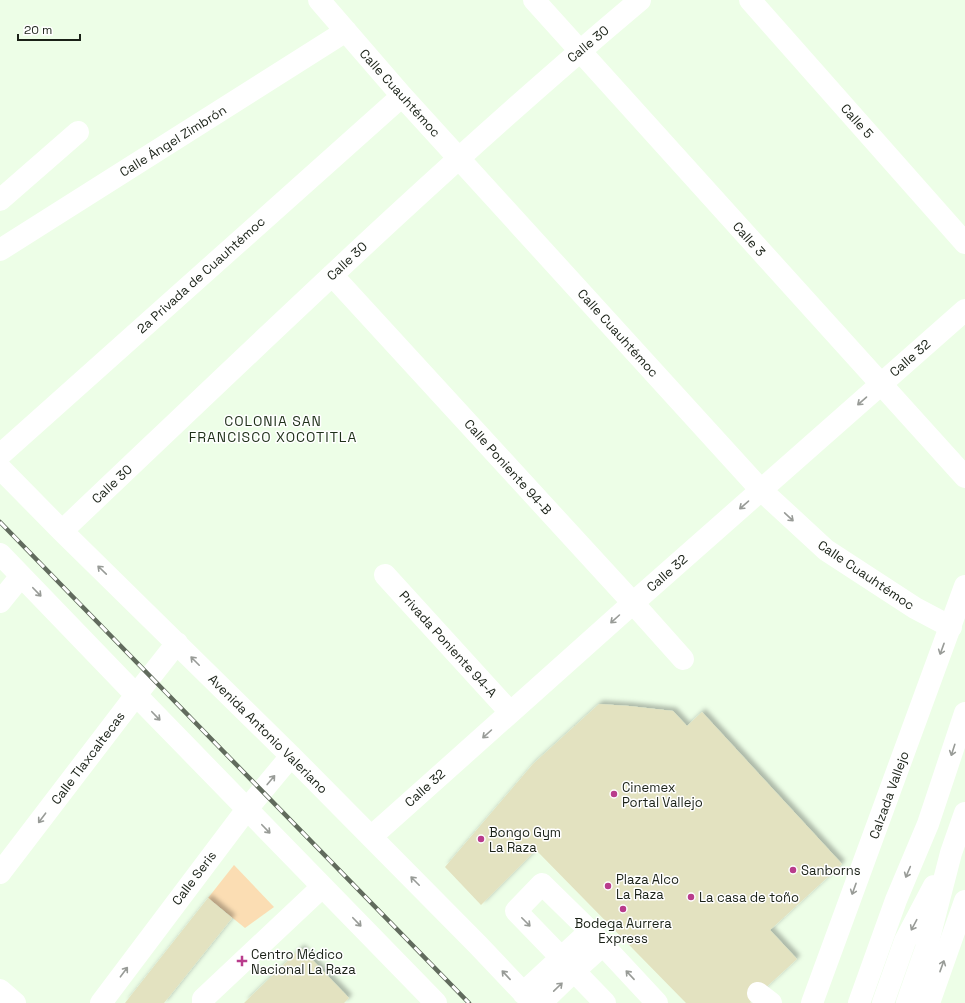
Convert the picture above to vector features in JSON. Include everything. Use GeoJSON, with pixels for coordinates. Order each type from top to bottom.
{"type":"FeatureCollection","features":[{"type":"Feature","properties":{"kind":"street","name":"Calle Cuauhtémoc"},"geometry":{"type":"LineString","coordinates":[[319,0],[402,96],[761,490],[826,550],[915,608],[951,627]]}},
{"type":"Feature","properties":{"kind":"street","name":"Calle 3"},"geometry":{"type":"LineString","coordinates":[[534,0],[880,385],[965,477]]}},
{"type":"Feature","properties":{"kind":"street","name":"Calle 30"},"geometry":{"type":"LineString","coordinates":[[62,531],[332,275],[459,158],[640,0]]}},
{"type":"Feature","properties":{"kind":"street","name":"Calle 5"},"geometry":{"type":"LineString","coordinates":[[750,0],[965,243]]}},
{"type":"Feature","properties":{"kind":"street","name":"Calle Ángel Zimbrón"},"geometry":{"type":"LineString","coordinates":[[0,250],[346,31]]}},
{"type":"Feature","properties":{"kind":"street","name":"2a Privada de Cuauhtémoc"},"geometry":{"type":"LineString","coordinates":[[0,455],[402,96]]}},
{"type":"Feature","properties":{"kind":"street"},"geometry":{"type":"LineString","coordinates":[[0,200],[78,132]]}},
{"type":"Feature","properties":{"kind":"street","name":"Calle Poniente 94-B"},"geometry":{"type":"LineString","coordinates":[[332,275],[683,659]]}},
{"type":"Feature","properties":{"kind":"street","name":"Calle 32"},"geometry":{"type":"LineString","coordinates":[[371,837],[510,712],[965,310]]}},
{"type":"Feature","properties":{"kind":"street","name":"Avenida Antonio Valeriano"},"geometry":{"type":"LineString","coordinates":[[0,468],[291,756],[532,1000]]}},
{"type":"Feature","properties":{"kind":"street"},"geometry":{"type":"LineString","coordinates":[[0,554],[436,1003]]}},
{"type":"Feature","properties":{"kind":"street","name":"Privada Poniente 94-A"},"geometry":{"type":"LineString","coordinates":[[385,575],[510,712]]}},
{"type":"Feature","properties":{"kind":"street"},"geometry":{"type":"LineString","coordinates":[[0,602],[21,576]]}},
{"type":"Feature","properties":{"kind":"street","name":"Calzada Vallejo"},"geometry":{"type":"LineString","coordinates":[[812,1003],[965,586]]}},
{"type":"Feature","properties":{"kind":"street","name":"Calle Tlaxcaltecas"},"geometry":{"type":"LineString","coordinates":[[0,873],[177,643]]}},
{"type":"Feature","properties":{"kind":"street"},"geometry":{"type":"LineString","coordinates":[[859,1003],[896,900],[928,824],[965,713]]}},
{"type":"Feature","properties":{"kind":"street","name":"Calle Seris"},"geometry":{"type":"LineString","coordinates":[[101,1003],[247,809],[291,756]]}},
{"type":"Feature","properties":{"kind":"street"},"geometry":{"type":"LineString","coordinates":[[907,1003],[927,946],[951,853],[965,813]]}},
{"type":"Feature","properties":{"kind":"street"},"geometry":{"type":"LineString","coordinates":[[883,1003],[905,941],[951,853]]}},
{"type":"Feature","properties":{"kind":"street"},"geometry":{"type":"LineString","coordinates":[[604,1003],[516,911],[542,884],[597,938],[657,1003]]}},
{"type":"Feature","properties":{"kind":"street"},"geometry":{"type":"LineString","coordinates":[[203,1003],[203,1000],[322,887]]}},
{"type":"Feature","properties":{"kind":"street"},"geometry":{"type":"LineString","coordinates":[[929,1003],[965,901]]}},
{"type":"Feature","properties":{"kind":"street"},"geometry":{"type":"LineString","coordinates":[[532,1000],[568,964],[597,938]]}},
{"type":"Feature","properties":{"kind":"street"},"geometry":{"type":"LineString","coordinates":[[0,990],[15,1003]]}},
{"type":"Feature","properties":{"kind":"shaded area"},"geometry":{"type":"Polygon","coordinates":[[[234,865],[274,907],[245,928],[208,898],[234,865]]]}},
{"type":"Feature","properties":{"kind":"building"},"geometry":{"type":"Polygon","coordinates":[[[599,704],[673,711],[687,726],[702,712],[842,864],[770,930],[797,959],[750,1002],[751,1003],[686,1003],[536,850],[481,905],[445,867],[533,764],[599,704]]]}},
{"type":"Feature","properties":{"kind":"building"},"geometry":{"type":"Polygon","coordinates":[[[208,898],[232,918],[164,1003],[125,1003],[208,898]]]}},
{"type":"Feature","properties":{"kind":"building"},"geometry":{"type":"Polygon","coordinates":[[[301,948],[349,998],[344,1003],[244,1003],[301,948]]]}},
{"type":"Feature","properties":{"kind":"railway"},"geometry":{"type":"LineString","coordinates":[[0,522],[469,1003]]}},
{"type":"Feature","properties":{"kind":"place","name":"Cinemex Portal Vallejo"},"geometry":{"type":"Point","coordinates":[614,794]}},
{"type":"Feature","properties":{"kind":"place","name":"Bongo Gym La Raza"},"geometry":{"type":"Point","coordinates":[481,839]}},
{"type":"Feature","properties":{"kind":"place","name":"Sanborns"},"geometry":{"type":"Point","coordinates":[793,870]}},
{"type":"Feature","properties":{"kind":"place","name":"Plaza Alco La Raza"},"geometry":{"type":"Point","coordinates":[608,886]}},
{"type":"Feature","properties":{"kind":"place","name":"La casa de toño"},"geometry":{"type":"Point","coordinates":[691,897]}},
{"type":"Feature","properties":{"kind":"place","name":"Bodega Aurrera Express"},"geometry":{"type":"Point","coordinates":[623,909]}},
{"type":"Feature","properties":{"kind":"place","name":"Centro Médico Nacional La Raza"},"geometry":{"type":"Point","coordinates":[242,961]}},
{"type":"Feature","properties":{"kind":"district","name":"COLONIA SAN FRANCISCO XOCOTITLA"},"geometry":{"type":"Point","coordinates":[273,430]}}]}
